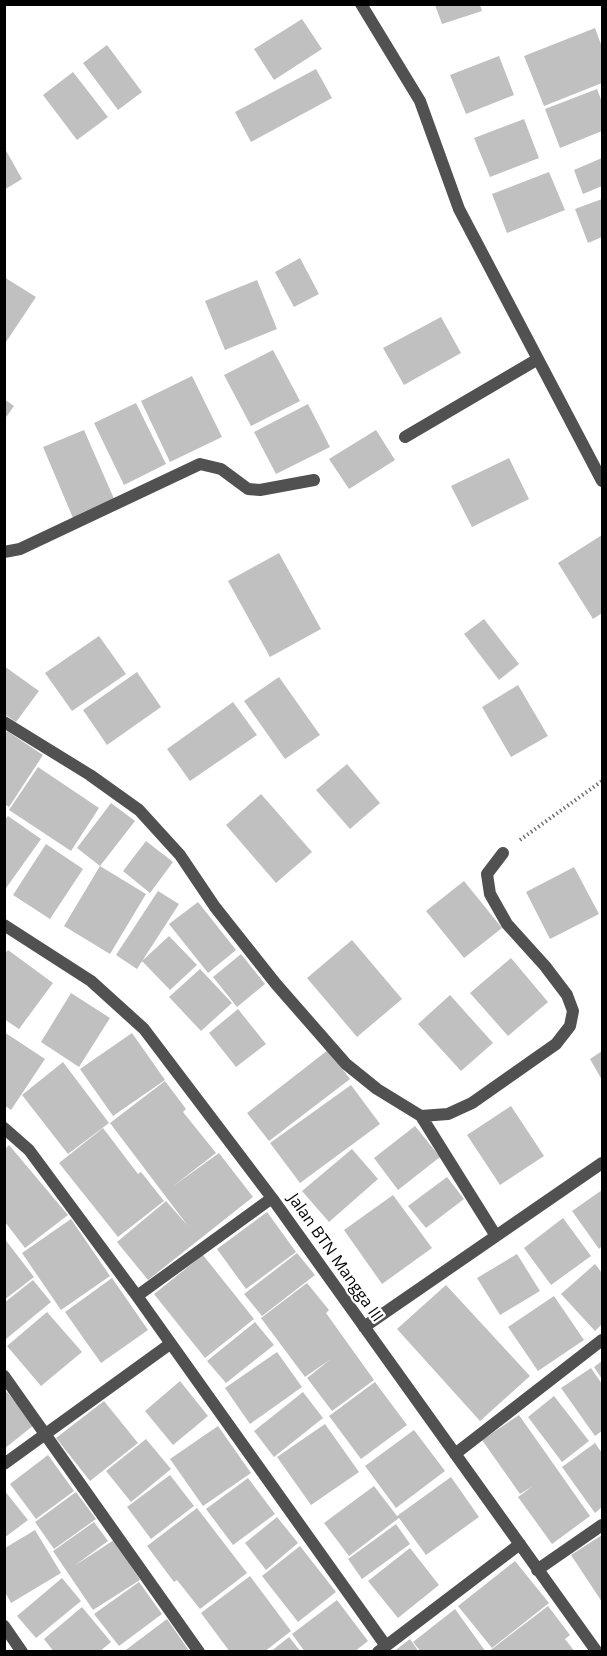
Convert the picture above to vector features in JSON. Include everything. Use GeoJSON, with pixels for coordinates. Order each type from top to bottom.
{"type":"FeatureCollection","features":[{"type":"Feature","properties":{"kind":"street"},"geometry":{"type":"LineString","coordinates":[[361,4],[420,101],[459,209],[603,482]]}},
{"type":"Feature","properties":{"kind":"street"},"geometry":{"type":"LineString","coordinates":[[405,437],[538,359]]}},
{"type":"Feature","properties":{"kind":"street"},"geometry":{"type":"LineString","coordinates":[[4,552],[20,549],[200,464],[220,470],[248,489],[260,490],[314,480]]}},
{"type":"Feature","properties":{"kind":"street"},"geometry":{"type":"LineString","coordinates":[[4,722],[90,775],[139,810],[180,855],[215,907],[276,984],[346,1064],[377,1089],[421,1116],[496,1236]]}},
{"type":"Feature","properties":{"kind":"street"},"geometry":{"type":"LineString","coordinates":[[421,1116],[448,1114],[472,1103],[556,1044],[570,1026],[573,1011],[567,995],[545,966],[507,924],[490,894],[488,874],[503,853]]}},
{"type":"Feature","properties":{"kind":"street","name":"Jalan BTN Mangga III"},"geometry":{"type":"LineString","coordinates":[[4,925],[91,981],[144,1029],[272,1198],[597,1652]]}},
{"type":"Feature","properties":{"kind":"street"},"geometry":{"type":"LineString","coordinates":[[4,1128],[29,1150],[137,1296],[382,1649],[520,1544]]}},
{"type":"Feature","properties":{"kind":"street"},"geometry":{"type":"LineString","coordinates":[[364,1327],[603,1163]]}},
{"type":"Feature","properties":{"kind":"street"},"geometry":{"type":"LineString","coordinates":[[137,1296],[272,1198]]}},
{"type":"Feature","properties":{"kind":"street"},"geometry":{"type":"LineString","coordinates":[[454,1454],[603,1341]]}},
{"type":"Feature","properties":{"kind":"street"},"geometry":{"type":"LineString","coordinates":[[4,1464],[170,1344]]}},
{"type":"Feature","properties":{"kind":"street"},"geometry":{"type":"LineString","coordinates":[[4,1376],[200,1652]]}},
{"type":"Feature","properties":{"kind":"street"},"geometry":{"type":"LineString","coordinates":[[537,1570],[603,1525]]}},
{"type":"Feature","properties":{"kind":"street"},"geometry":{"type":"LineString","coordinates":[[4,1626],[22,1652]]}},
{"type":"Feature","properties":{"kind":"path"},"geometry":{"type":"LineString","coordinates":[[503,853],[603,781]]}},
{"type":"Feature","properties":{"kind":"building"},"geometry":{"type":"Polygon","coordinates":[[[435,5],[480,5],[482,11],[442,24],[435,5]]]}},
{"type":"Feature","properties":{"kind":"building"},"geometry":{"type":"Polygon","coordinates":[[[302,19],[322,49],[274,80],[254,49],[302,19]]]}},
{"type":"Feature","properties":{"kind":"building"},"geometry":{"type":"Polygon","coordinates":[[[595,28],[602,47],[602,83],[544,106],[524,56],[595,28]]]}},
{"type":"Feature","properties":{"kind":"building"},"geometry":{"type":"Polygon","coordinates":[[[107,45],[142,92],[118,110],[83,63],[107,45]]]}},
{"type":"Feature","properties":{"kind":"building"},"geometry":{"type":"Polygon","coordinates":[[[499,56],[514,95],[466,114],[450,75],[499,56]]]}},
{"type":"Feature","properties":{"kind":"building"},"geometry":{"type":"Polygon","coordinates":[[[316,69],[332,98],[251,142],[235,112],[316,69]]]}},
{"type":"Feature","properties":{"kind":"building"},"geometry":{"type":"Polygon","coordinates":[[[73,72],[108,117],[77,140],[43,95],[73,72]]]}},
{"type":"Feature","properties":{"kind":"building"},"geometry":{"type":"Polygon","coordinates":[[[597,89],[602,102],[602,131],[560,148],[545,109],[597,89]]]}},
{"type":"Feature","properties":{"kind":"building"},"geometry":{"type":"Polygon","coordinates":[[[524,119],[539,158],[490,177],[474,138],[524,119]]]}},
{"type":"Feature","properties":{"kind":"building"},"geometry":{"type":"Polygon","coordinates":[[[4,147],[22,179],[4,190],[4,147]]]}},
{"type":"Feature","properties":{"kind":"building"},"geometry":{"type":"Polygon","coordinates":[[[602,158],[602,186],[583,194],[574,170],[602,158]]]}},
{"type":"Feature","properties":{"kind":"building"},"geometry":{"type":"Polygon","coordinates":[[[549,172],[565,210],[507,233],[492,194],[549,172]]]}},
{"type":"Feature","properties":{"kind":"building"},"geometry":{"type":"Polygon","coordinates":[[[602,199],[602,237],[588,243],[575,209],[602,199]]]}},
{"type":"Feature","properties":{"kind":"building"},"geometry":{"type":"Polygon","coordinates":[[[300,258],[319,294],[294,307],[275,272],[300,258]]]}},
{"type":"Feature","properties":{"kind":"building"},"geometry":{"type":"Polygon","coordinates":[[[4,277],[36,297],[4,345],[4,277]]]}},
{"type":"Feature","properties":{"kind":"building"},"geometry":{"type":"Polygon","coordinates":[[[257,280],[277,329],[225,350],[205,301],[257,280]]]}},
{"type":"Feature","properties":{"kind":"building"},"geometry":{"type":"Polygon","coordinates":[[[441,317],[461,353],[404,385],[383,348],[441,317]]]}},
{"type":"Feature","properties":{"kind":"building"},"geometry":{"type":"Polygon","coordinates":[[[273,350],[300,401],[251,426],[224,375],[273,350]]]}},
{"type":"Feature","properties":{"kind":"building"},"geometry":{"type":"Polygon","coordinates":[[[192,376],[222,437],[170,462],[141,401],[192,376]]]}},
{"type":"Feature","properties":{"kind":"building"},"geometry":{"type":"Polygon","coordinates":[[[4,399],[14,406],[4,420],[4,399]]]}},
{"type":"Feature","properties":{"kind":"building"},"geometry":{"type":"Polygon","coordinates":[[[136,403],[166,464],[124,485],[94,423],[136,403]]]}},
{"type":"Feature","properties":{"kind":"building"},"geometry":{"type":"Polygon","coordinates":[[[308,404],[330,447],[276,474],[254,432],[308,404]]]}},
{"type":"Feature","properties":{"kind":"building"},"geometry":{"type":"Polygon","coordinates":[[[84,430],[115,501],[73,518],[43,447],[84,430]]]}},
{"type":"Feature","properties":{"kind":"building"},"geometry":{"type":"Polygon","coordinates":[[[376,430],[395,460],[349,489],[329,459],[376,430]]]}},
{"type":"Feature","properties":{"kind":"building"},"geometry":{"type":"Polygon","coordinates":[[[509,458],[529,499],[472,527],[451,486],[509,458]]]}},
{"type":"Feature","properties":{"kind":"building"},"geometry":{"type":"Polygon","coordinates":[[[602,535],[602,613],[593,619],[558,563],[602,535]]]}},
{"type":"Feature","properties":{"kind":"building"},"geometry":{"type":"Polygon","coordinates":[[[279,553],[321,629],[270,657],[228,581],[279,553]]]}},
{"type":"Feature","properties":{"kind":"building"},"geometry":{"type":"Polygon","coordinates":[[[484,619],[519,664],[499,680],[464,634],[484,619]]]}},
{"type":"Feature","properties":{"kind":"building"},"geometry":{"type":"Polygon","coordinates":[[[99,636],[126,674],[72,711],[45,673],[99,636]]]}},
{"type":"Feature","properties":{"kind":"building"},"geometry":{"type":"Polygon","coordinates":[[[4,666],[39,691],[16,722],[4,714],[4,666]]]}},
{"type":"Feature","properties":{"kind":"building"},"geometry":{"type":"Polygon","coordinates":[[[137,672],[161,707],[107,745],[83,710],[137,672]]]}},
{"type":"Feature","properties":{"kind":"building"},"geometry":{"type":"Polygon","coordinates":[[[279,677],[320,735],[285,759],[244,701],[279,677]]]}},
{"type":"Feature","properties":{"kind":"building"},"geometry":{"type":"Polygon","coordinates":[[[518,685],[548,736],[511,757],[482,707],[518,685]]]}},
{"type":"Feature","properties":{"kind":"building"},"geometry":{"type":"Polygon","coordinates":[[[233,702],[257,735],[190,781],[167,749],[233,702]]]}},
{"type":"Feature","properties":{"kind":"building"},"geometry":{"type":"Polygon","coordinates":[[[7,731],[43,755],[9,807],[4,804],[4,735],[7,731]]]}},
{"type":"Feature","properties":{"kind":"building"},"geometry":{"type":"Polygon","coordinates":[[[347,764],[380,803],[350,829],[316,790],[347,764]]]}},
{"type":"Feature","properties":{"kind":"building"},"geometry":{"type":"Polygon","coordinates":[[[38,767],[99,808],[71,851],[9,810],[38,767]]]}},
{"type":"Feature","properties":{"kind":"building"},"geometry":{"type":"Polygon","coordinates":[[[261,794],[312,852],[276,883],[226,825],[261,794]]]}},
{"type":"Feature","properties":{"kind":"building"},"geometry":{"type":"Polygon","coordinates":[[[111,803],[135,821],[100,866],[77,848],[111,803]]]}},
{"type":"Feature","properties":{"kind":"building"},"geometry":{"type":"Polygon","coordinates":[[[8,816],[41,839],[4,891],[4,821],[8,816]]]}},
{"type":"Feature","properties":{"kind":"building"},"geometry":{"type":"Polygon","coordinates":[[[146,841],[173,862],[150,893],[123,871],[146,841]]]}},
{"type":"Feature","properties":{"kind":"building"},"geometry":{"type":"Polygon","coordinates":[[[46,844],[83,869],[50,919],[13,895],[46,844]]]}},
{"type":"Feature","properties":{"kind":"building"},"geometry":{"type":"Polygon","coordinates":[[[100,866],[146,894],[110,954],[64,926],[100,866]]]}},
{"type":"Feature","properties":{"kind":"building"},"geometry":{"type":"Polygon","coordinates":[[[574,867],[599,914],[550,939],[526,892],[574,867]]]}},
{"type":"Feature","properties":{"kind":"building"},"geometry":{"type":"Polygon","coordinates":[[[464,881],[502,928],[464,958],[426,911],[464,881]]]}},
{"type":"Feature","properties":{"kind":"building"},"geometry":{"type":"Polygon","coordinates":[[[158,891],[179,904],[137,969],[116,955],[158,891]]]}},
{"type":"Feature","properties":{"kind":"building"},"geometry":{"type":"Polygon","coordinates":[[[198,902],[236,950],[208,973],[169,924],[198,902]]]}},
{"type":"Feature","properties":{"kind":"building"},"geometry":{"type":"Polygon","coordinates":[[[169,936],[197,965],[170,990],[142,961],[169,936]]]}},
{"type":"Feature","properties":{"kind":"building"},"geometry":{"type":"Polygon","coordinates":[[[352,940],[402,999],[357,1037],[307,978],[352,940]]]}},
{"type":"Feature","properties":{"kind":"building"},"geometry":{"type":"Polygon","coordinates":[[[8,950],[53,983],[19,1029],[4,1019],[4,955],[8,950]]]}},
{"type":"Feature","properties":{"kind":"building"},"geometry":{"type":"Polygon","coordinates":[[[241,954],[265,984],[237,1007],[213,977],[241,954]]]}},
{"type":"Feature","properties":{"kind":"building"},"geometry":{"type":"Polygon","coordinates":[[[511,958],[548,1002],[508,1036],[470,993],[511,958]]]}},
{"type":"Feature","properties":{"kind":"building"},"geometry":{"type":"Polygon","coordinates":[[[200,969],[232,1003],[201,1031],[169,997],[200,969]]]}},
{"type":"Feature","properties":{"kind":"building"},"geometry":{"type":"Polygon","coordinates":[[[71,993],[110,1018],[79,1067],[41,1042],[71,993]]]}},
{"type":"Feature","properties":{"kind":"building"},"geometry":{"type":"Polygon","coordinates":[[[450,995],[493,1043],[461,1071],[418,1024],[450,995]]]}},
{"type":"Feature","properties":{"kind":"building"},"geometry":{"type":"Polygon","coordinates":[[[238,1009],[266,1044],[236,1067],[209,1033],[238,1009]]]}},
{"type":"Feature","properties":{"kind":"building"},"geometry":{"type":"Polygon","coordinates":[[[4,1032],[45,1059],[11,1110],[4,1105],[4,1032]]]}},
{"type":"Feature","properties":{"kind":"building"},"geometry":{"type":"Polygon","coordinates":[[[132,1033],[165,1080],[113,1116],[80,1069],[132,1033]]]}},
{"type":"Feature","properties":{"kind":"building"},"geometry":{"type":"Polygon","coordinates":[[[328,1050],[350,1079],[269,1141],[247,1113],[328,1050]]]}},
{"type":"Feature","properties":{"kind":"building"},"geometry":{"type":"Polygon","coordinates":[[[602,1051],[602,1080],[590,1059],[602,1051]]]}},
{"type":"Feature","properties":{"kind":"building"},"geometry":{"type":"Polygon","coordinates":[[[63,1062],[109,1123],[68,1154],[22,1095],[63,1062]]]}},
{"type":"Feature","properties":{"kind":"building"},"geometry":{"type":"Polygon","coordinates":[[[165,1081],[186,1109],[183,1112],[216,1153],[172,1187],[219,1153],[253,1197],[148,1280],[117,1242],[166,1201],[188,1226],[110,1123],[165,1081]]]}},
{"type":"Feature","properties":{"kind":"building"},"geometry":{"type":"Polygon","coordinates":[[[351,1085],[380,1124],[300,1183],[270,1143],[351,1085]]]}},
{"type":"Feature","properties":{"kind":"building"},"geometry":{"type":"Polygon","coordinates":[[[511,1106],[544,1156],[500,1185],[467,1135],[511,1106]]]}},
{"type":"Feature","properties":{"kind":"building"},"geometry":{"type":"Polygon","coordinates":[[[415,1126],[440,1157],[398,1190],[374,1158],[415,1126]]]}},
{"type":"Feature","properties":{"kind":"building"},"geometry":{"type":"Polygon","coordinates":[[[103,1128],[138,1174],[141,1172],[164,1201],[118,1237],[59,1163],[103,1128]]]}},
{"type":"Feature","properties":{"kind":"building"},"geometry":{"type":"Polygon","coordinates":[[[9,1145],[68,1215],[25,1248],[5,1222],[5,1149],[9,1145]]]}},
{"type":"Feature","properties":{"kind":"building"},"geometry":{"type":"Polygon","coordinates":[[[352,1149],[378,1179],[329,1222],[302,1191],[352,1149]]]}},
{"type":"Feature","properties":{"kind":"building"},"geometry":{"type":"Polygon","coordinates":[[[447,1177],[464,1199],[426,1228],[408,1206],[447,1177]]]}},
{"type":"Feature","properties":{"kind":"building"},"geometry":{"type":"Polygon","coordinates":[[[602,1190],[602,1246],[599,1249],[572,1211],[602,1190]]]}},
{"type":"Feature","properties":{"kind":"building"},"geometry":{"type":"Polygon","coordinates":[[[393,1195],[432,1248],[382,1284],[344,1230],[393,1195]]]}},
{"type":"Feature","properties":{"kind":"building"},"geometry":{"type":"Polygon","coordinates":[[[267,1212],[296,1252],[246,1289],[217,1249],[267,1212]]]}},
{"type":"Feature","properties":{"kind":"building"},"geometry":{"type":"Polygon","coordinates":[[[563,1218],[591,1256],[551,1285],[524,1248],[563,1218]]]}},
{"type":"Feature","properties":{"kind":"building"},"geometry":{"type":"Polygon","coordinates":[[[71,1219],[110,1276],[61,1310],[22,1253],[71,1219]]]}},
{"type":"Feature","properties":{"kind":"building"},"geometry":{"type":"Polygon","coordinates":[[[4,1238],[34,1277],[4,1300],[4,1238]]]}},
{"type":"Feature","properties":{"kind":"building"},"geometry":{"type":"Polygon","coordinates":[[[297,1253],[315,1275],[262,1316],[244,1294],[297,1253]]]}},
{"type":"Feature","properties":{"kind":"building"},"geometry":{"type":"Polygon","coordinates":[[[517,1254],[540,1291],[500,1315],[477,1278],[517,1254]]]}},
{"type":"Feature","properties":{"kind":"building"},"geometry":{"type":"Polygon","coordinates":[[[203,1255],[254,1319],[205,1358],[154,1294],[203,1255]]]}},
{"type":"Feature","properties":{"kind":"building"},"geometry":{"type":"Polygon","coordinates":[[[595,1264],[602,1273],[602,1324],[595,1331],[561,1294],[595,1264]]]}},
{"type":"Feature","properties":{"kind":"building"},"geometry":{"type":"Polygon","coordinates":[[[112,1278],[148,1330],[101,1363],[65,1312],[112,1278]]]}},
{"type":"Feature","properties":{"kind":"building"},"geometry":{"type":"Polygon","coordinates":[[[33,1280],[51,1302],[6,1339],[4,1303],[33,1280]]]}},
{"type":"Feature","properties":{"kind":"building"},"geometry":{"type":"Polygon","coordinates":[[[307,1283],[329,1310],[326,1313],[374,1380],[332,1411],[307,1378],[331,1359],[305,1377],[261,1318],[307,1283]]]}},
{"type":"Feature","properties":{"kind":"building"},"geometry":{"type":"Polygon","coordinates":[[[446,1285],[530,1376],[480,1421],[397,1329],[446,1285]]]}},
{"type":"Feature","properties":{"kind":"building"},"geometry":{"type":"Polygon","coordinates":[[[554,1296],[584,1340],[538,1371],[508,1327],[554,1296]]]}},
{"type":"Feature","properties":{"kind":"building"},"geometry":{"type":"Polygon","coordinates":[[[47,1312],[82,1352],[41,1386],[7,1346],[47,1312]]]}},
{"type":"Feature","properties":{"kind":"building"},"geometry":{"type":"Polygon","coordinates":[[[255,1322],[274,1345],[226,1383],[207,1361],[255,1322]]]}},
{"type":"Feature","properties":{"kind":"building"},"geometry":{"type":"Polygon","coordinates":[[[277,1352],[302,1387],[250,1424],[225,1388],[277,1352]]]}},
{"type":"Feature","properties":{"kind":"building"},"geometry":{"type":"Polygon","coordinates":[[[602,1361],[602,1379],[594,1367],[602,1361]]]}},
{"type":"Feature","properties":{"kind":"building"},"geometry":{"type":"Polygon","coordinates":[[[591,1368],[602,1384],[602,1431],[595,1436],[561,1388],[591,1368]]]}},
{"type":"Feature","properties":{"kind":"building"},"geometry":{"type":"Polygon","coordinates":[[[180,1381],[208,1416],[173,1445],[145,1411],[180,1381]]]}},
{"type":"Feature","properties":{"kind":"building"},"geometry":{"type":"Polygon","coordinates":[[[375,1382],[407,1425],[361,1459],[329,1416],[375,1382]]]}},
{"type":"Feature","properties":{"kind":"building"},"geometry":{"type":"Polygon","coordinates":[[[7,1392],[34,1425],[4,1449],[4,1394],[7,1392]]]}},
{"type":"Feature","properties":{"kind":"building"},"geometry":{"type":"Polygon","coordinates":[[[303,1392],[323,1418],[274,1457],[254,1431],[303,1392]]]}},
{"type":"Feature","properties":{"kind":"building"},"geometry":{"type":"Polygon","coordinates":[[[554,1396],[589,1441],[562,1462],[528,1417],[554,1396]]]}},
{"type":"Feature","properties":{"kind":"building"},"geometry":{"type":"Polygon","coordinates":[[[104,1401],[138,1443],[90,1481],[56,1438],[104,1401]]]}},
{"type":"Feature","properties":{"kind":"building"},"geometry":{"type":"Polygon","coordinates":[[[519,1415],[590,1516],[552,1544],[518,1497],[533,1486],[520,1494],[482,1440],[519,1415]]]}},
{"type":"Feature","properties":{"kind":"building"},"geometry":{"type":"Polygon","coordinates":[[[325,1424],[359,1472],[311,1505],[277,1457],[325,1424]]]}},
{"type":"Feature","properties":{"kind":"building"},"geometry":{"type":"Polygon","coordinates":[[[218,1426],[251,1473],[203,1506],[170,1459],[218,1426]]]}},
{"type":"Feature","properties":{"kind":"building"},"geometry":{"type":"Polygon","coordinates":[[[414,1430],[445,1471],[396,1508],[365,1466],[414,1430]]]}},
{"type":"Feature","properties":{"kind":"building"},"geometry":{"type":"Polygon","coordinates":[[[146,1439],[171,1469],[131,1502],[106,1471],[146,1439]]]}},
{"type":"Feature","properties":{"kind":"building"},"geometry":{"type":"Polygon","coordinates":[[[595,1443],[602,1453],[602,1507],[595,1513],[562,1467],[595,1443]]]}},
{"type":"Feature","properties":{"kind":"building"},"geometry":{"type":"Polygon","coordinates":[[[48,1455],[74,1491],[36,1519],[10,1484],[48,1455]]]}},
{"type":"Feature","properties":{"kind":"building"},"geometry":{"type":"Polygon","coordinates":[[[170,1475],[194,1506],[151,1539],[127,1507],[170,1475]]]}},
{"type":"Feature","properties":{"kind":"building"},"geometry":{"type":"Polygon","coordinates":[[[451,1477],[479,1517],[426,1555],[399,1518],[349,1556],[324,1523],[374,1486],[397,1516],[451,1477]]]}},
{"type":"Feature","properties":{"kind":"building"},"geometry":{"type":"Polygon","coordinates":[[[248,1478],[275,1514],[233,1545],[206,1509],[248,1478]]]}},
{"type":"Feature","properties":{"kind":"building"},"geometry":{"type":"Polygon","coordinates":[[[4,1490],[28,1520],[4,1538],[4,1490]]]}},
{"type":"Feature","properties":{"kind":"building"},"geometry":{"type":"Polygon","coordinates":[[[76,1492],[96,1519],[54,1549],[35,1522],[76,1492]]]}},
{"type":"Feature","properties":{"kind":"building"},"geometry":{"type":"Polygon","coordinates":[[[197,1508],[247,1573],[200,1609],[177,1580],[174,1582],[147,1546],[197,1508]]]}},
{"type":"Feature","properties":{"kind":"building"},"geometry":{"type":"Polygon","coordinates":[[[277,1517],[298,1543],[266,1570],[245,1543],[277,1517]]]}},
{"type":"Feature","properties":{"kind":"building"},"geometry":{"type":"Polygon","coordinates":[[[94,1522],[108,1541],[74,1566],[114,1540],[140,1580],[93,1610],[53,1551],[94,1522]]]}},
{"type":"Feature","properties":{"kind":"building"},"geometry":{"type":"Polygon","coordinates":[[[396,1524],[410,1544],[362,1579],[348,1559],[396,1524]]]}},
{"type":"Feature","properties":{"kind":"building"},"geometry":{"type":"Polygon","coordinates":[[[35,1530],[61,1573],[11,1603],[5,1592],[5,1548],[35,1530]]]}},
{"type":"Feature","properties":{"kind":"building"},"geometry":{"type":"Polygon","coordinates":[[[602,1535],[602,1602],[571,1555],[602,1535]]]}},
{"type":"Feature","properties":{"kind":"building"},"geometry":{"type":"Polygon","coordinates":[[[300,1546],[336,1592],[298,1622],[262,1576],[300,1546]]]}},
{"type":"Feature","properties":{"kind":"building"},"geometry":{"type":"Polygon","coordinates":[[[410,1548],[439,1585],[398,1618],[368,1581],[410,1548]]]}},
{"type":"Feature","properties":{"kind":"building"},"geometry":{"type":"Polygon","coordinates":[[[515,1561],[549,1603],[492,1648],[458,1606],[515,1561]]]}},
{"type":"Feature","properties":{"kind":"building"},"geometry":{"type":"Polygon","coordinates":[[[250,1576],[291,1631],[264,1652],[230,1652],[201,1613],[250,1576]]]}},
{"type":"Feature","properties":{"kind":"building"},"geometry":{"type":"Polygon","coordinates":[[[62,1578],[81,1601],[36,1638],[17,1616],[62,1578]]]}},
{"type":"Feature","properties":{"kind":"building"},"geometry":{"type":"Polygon","coordinates":[[[139,1582],[162,1614],[119,1646],[94,1614],[139,1582]]]}},
{"type":"Feature","properties":{"kind":"building"},"geometry":{"type":"Polygon","coordinates":[[[337,1600],[368,1641],[354,1652],[305,1652],[292,1634],[337,1600]]]}},
{"type":"Feature","properties":{"kind":"building"},"geometry":{"type":"Polygon","coordinates":[[[548,1606],[570,1635],[565,1639],[575,1652],[488,1652],[548,1606]]]}},
{"type":"Feature","properties":{"kind":"building"},"geometry":{"type":"Polygon","coordinates":[[[82,1607],[111,1642],[99,1652],[54,1652],[44,1639],[82,1607]]]}},
{"type":"Feature","properties":{"kind":"building"},"geometry":{"type":"Polygon","coordinates":[[[455,1609],[486,1652],[421,1652],[413,1642],[455,1609]]]}},
{"type":"Feature","properties":{"kind":"building"},"geometry":{"type":"Polygon","coordinates":[[[167,1619],[190,1652],[123,1652],[167,1619]]]}},
{"type":"Feature","properties":{"kind":"building"},"geometry":{"type":"Polygon","coordinates":[[[289,1637],[301,1652],[270,1652],[289,1637]]]}},
{"type":"Feature","properties":{"kind":"building"},"geometry":{"type":"Polygon","coordinates":[[[410,1639],[419,1652],[393,1652],[410,1639]]]}}]}
